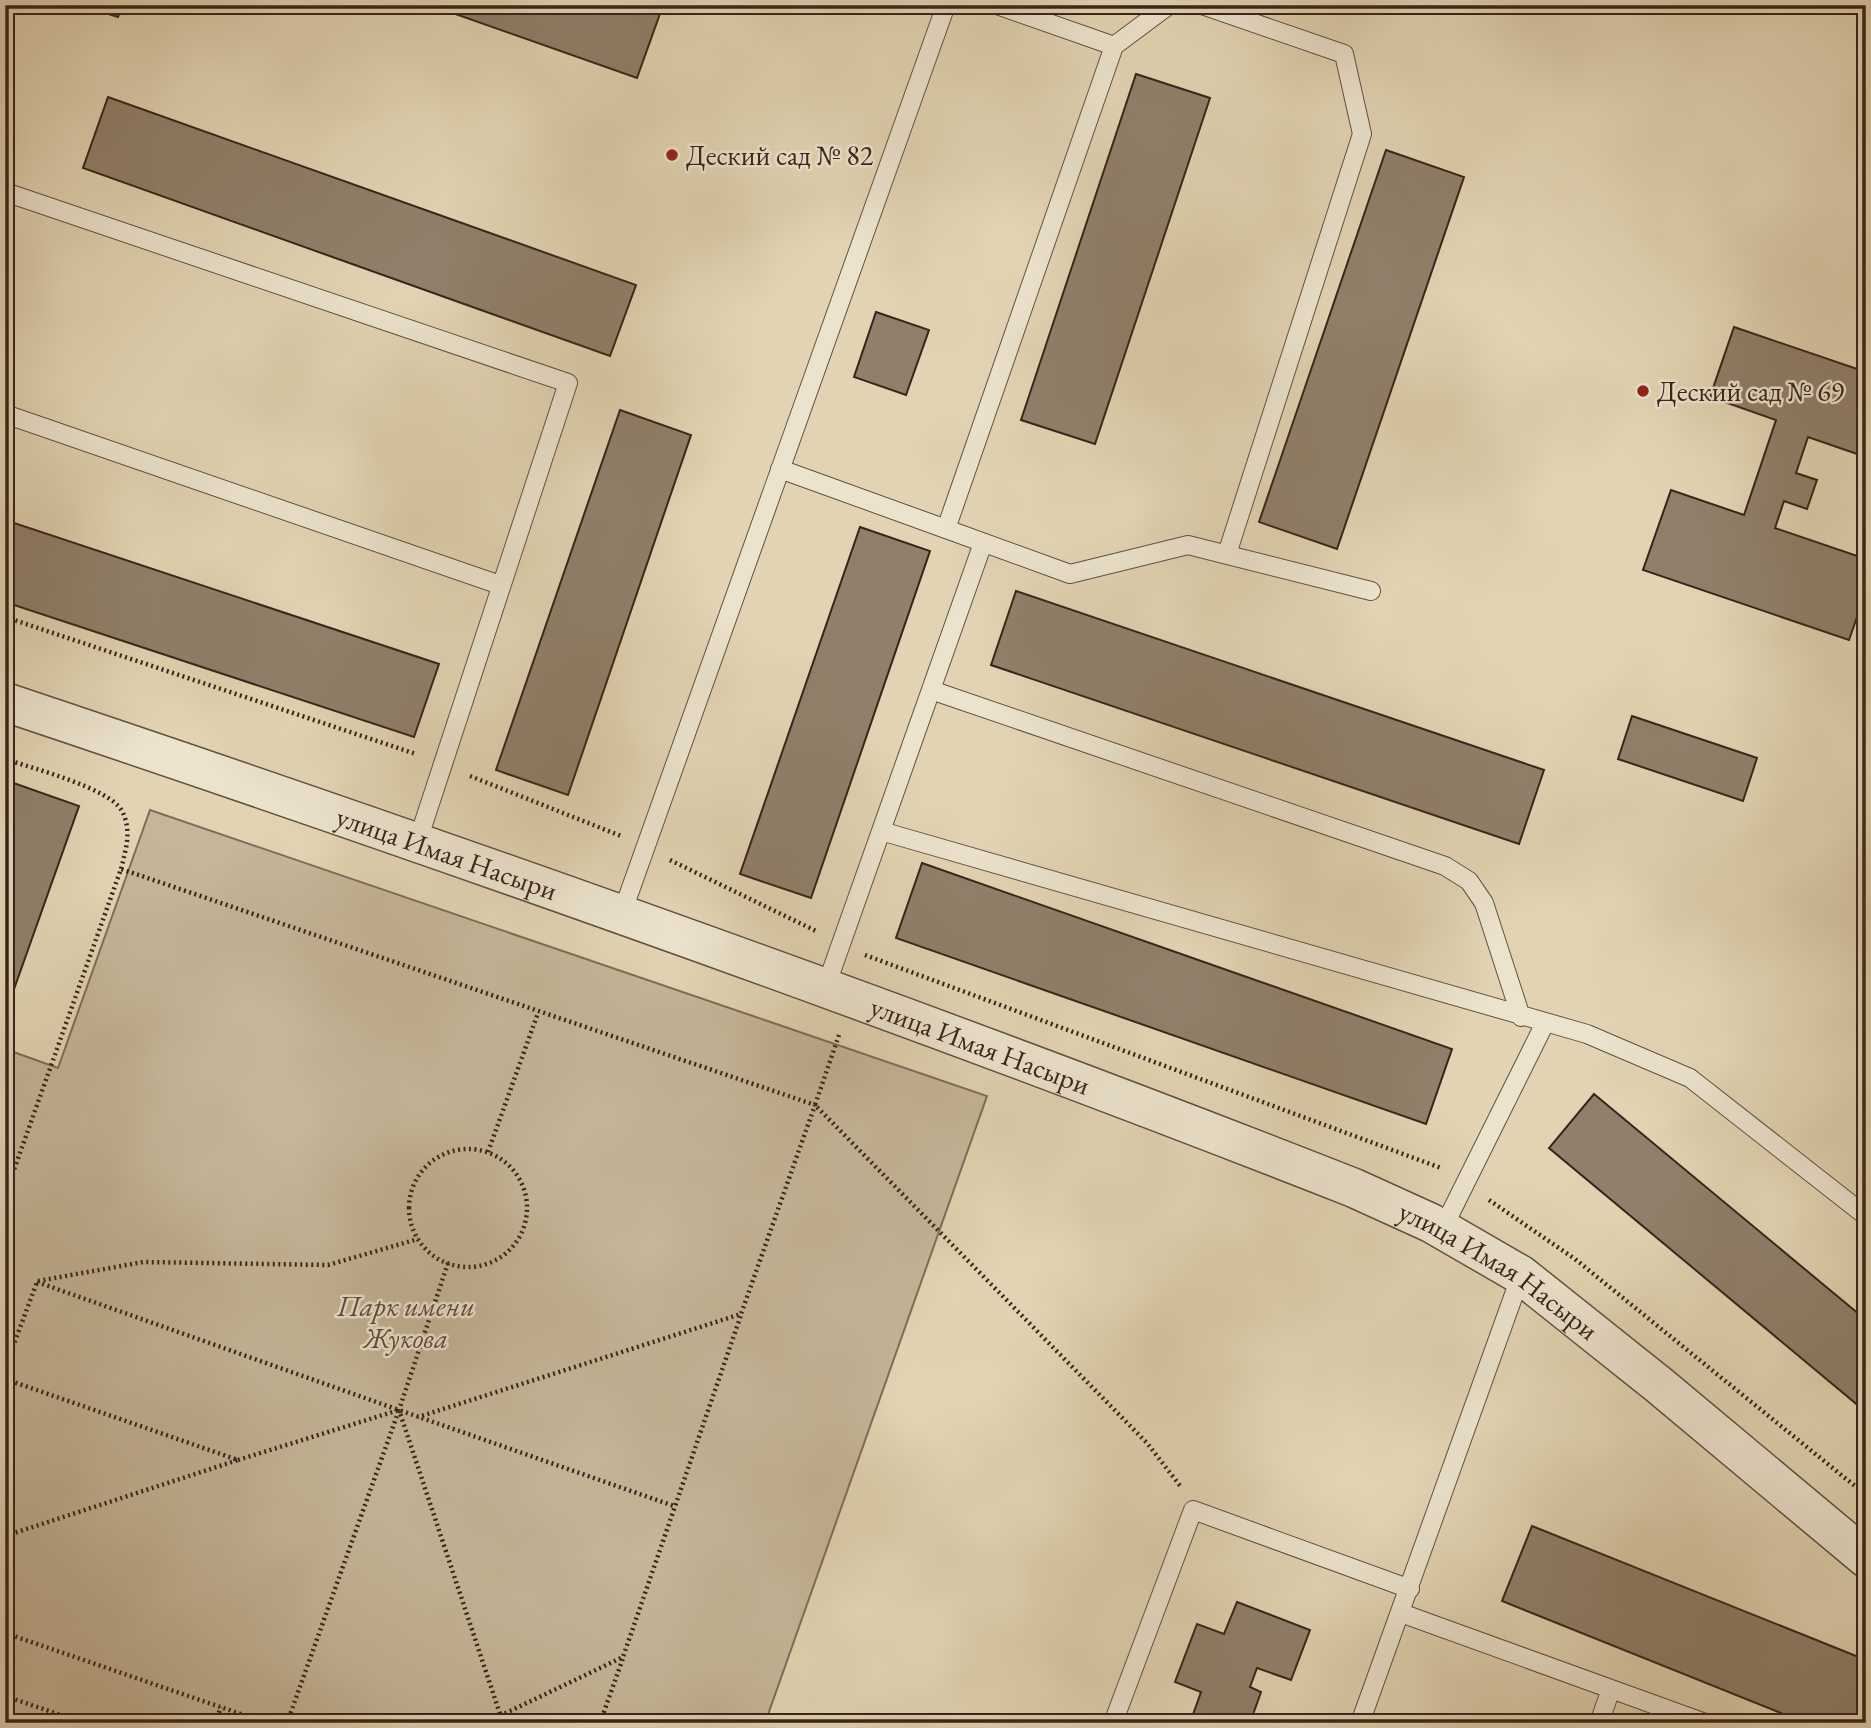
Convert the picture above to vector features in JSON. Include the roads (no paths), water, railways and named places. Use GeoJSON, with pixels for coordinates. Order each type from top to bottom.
{"type":"FeatureCollection","features":[{"type":"Feature","properties":{"kind":"street","name":"улица Имая Насыри"},"geometry":{"type":"LineString","coordinates":[[5,702],[418,841],[622,913],[1354,1188],[1442,1230],[1521,1275],[1669,1393],[1866,1558]]}},
{"type":"Feature","properties":{"kind":"lane"},"geometry":{"type":"LineString","coordinates":[[622,913],[946,5]]}},
{"type":"Feature","properties":{"kind":"lane"},"geometry":{"type":"LineString","coordinates":[[997,5],[1114,46]]}},
{"type":"Feature","properties":{"kind":"lane"},"geometry":{"type":"LineString","coordinates":[[946,529],[1114,46],[1169,5]]}},
{"type":"Feature","properties":{"kind":"lane"},"geometry":{"type":"LineString","coordinates":[[1202,5],[1344,54],[1362,134],[1227,554]]}},
{"type":"Feature","properties":{"kind":"lane"},"geometry":{"type":"LineString","coordinates":[[5,192],[568,383],[418,841]]}},
{"type":"Feature","properties":{"kind":"lane"},"geometry":{"type":"LineString","coordinates":[[5,414],[500,585]]}},
{"type":"Feature","properties":{"kind":"lane"},"geometry":{"type":"LineString","coordinates":[[780,469],[1070,574],[1188,545],[1371,591]]}},
{"type":"Feature","properties":{"kind":"lane"},"geometry":{"type":"LineString","coordinates":[[825,989],[983,543]]}},
{"type":"Feature","properties":{"kind":"lane"},"geometry":{"type":"LineString","coordinates":[[931,690],[1445,866],[1469,881],[1484,903],[1521,1017]]}},
{"type":"Feature","properties":{"kind":"lane"},"geometry":{"type":"LineString","coordinates":[[881,831],[1587,1034],[1690,1079],[1866,1216]]}},
{"type":"Feature","properties":{"kind":"lane"},"geometry":{"type":"LineString","coordinates":[[1442,1230],[1545,1023]]}},
{"type":"Feature","properties":{"kind":"lane"},"geometry":{"type":"LineString","coordinates":[[1360,1723],[1521,1275]]}},
{"type":"Feature","properties":{"kind":"lane"},"geometry":{"type":"LineString","coordinates":[[1113,1723],[1193,1510],[1410,1589]]}},
{"type":"Feature","properties":{"kind":"lane"},"geometry":{"type":"LineString","coordinates":[[1401,1613],[1705,1723]]}},
{"type":"Feature","properties":{"kind":"lane"},"geometry":{"type":"LineString","coordinates":[[1599,1723],[1612,1689]]}},
{"type":"Feature","properties":{"kind":"place","name":"Деский сад № 82"},"geometry":{"type":"Point","coordinates":[672,155]}},
{"type":"Feature","properties":{"kind":"place","name":"Деский сад № 69"},"geometry":{"type":"Point","coordinates":[1643,391]}},
{"type":"Feature","properties":{"kind":"park label","name":"Парк имени Жукова"},"geometry":{"type":"Point","coordinates":[406,1322]}}]}
